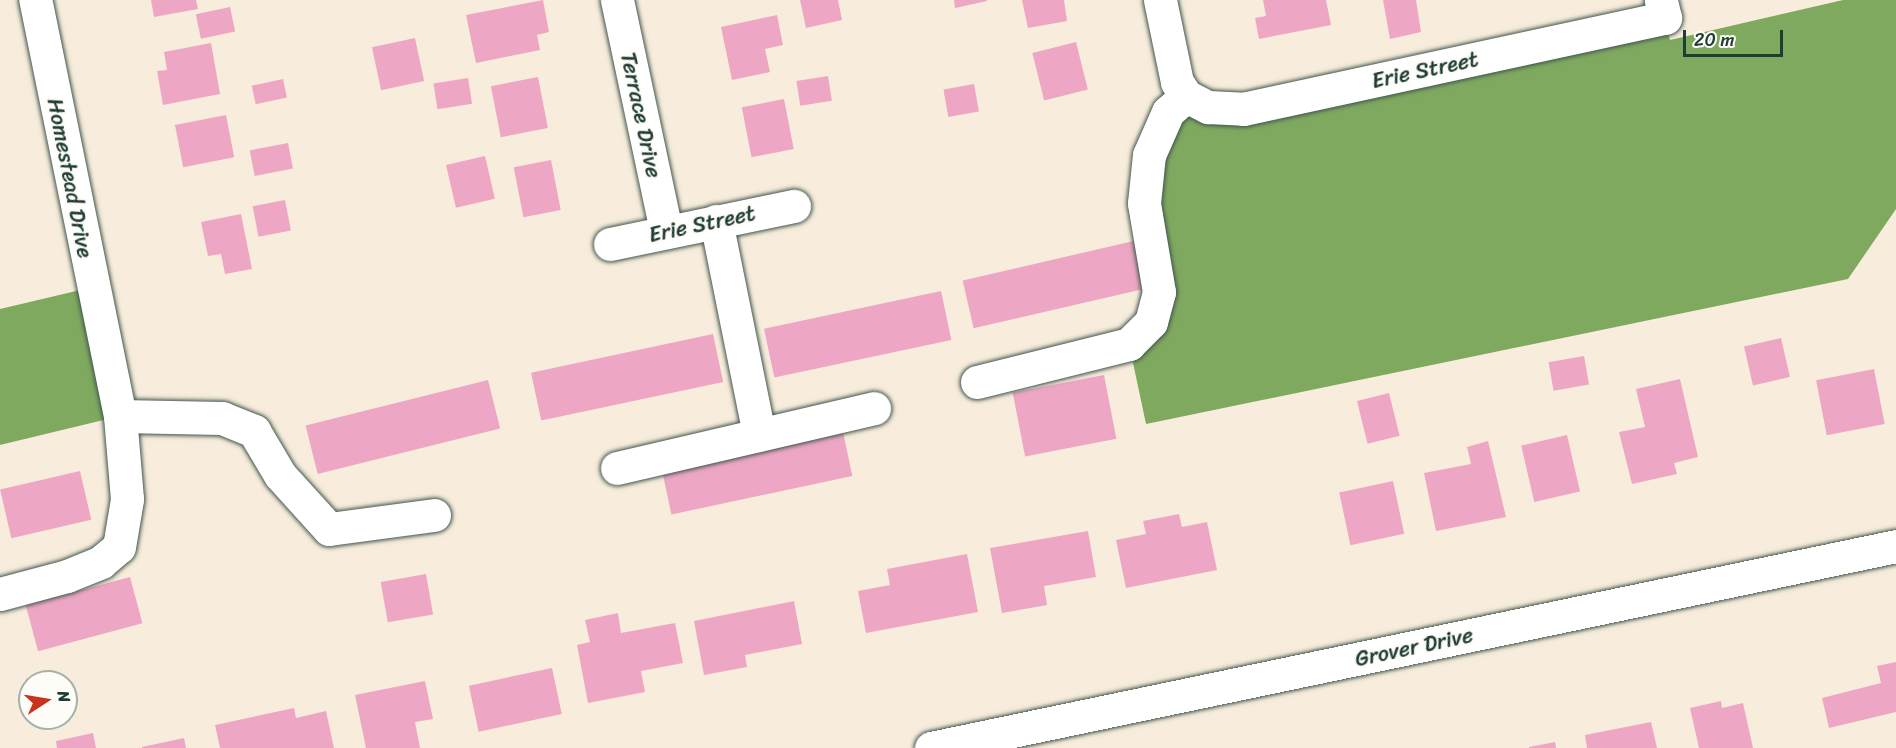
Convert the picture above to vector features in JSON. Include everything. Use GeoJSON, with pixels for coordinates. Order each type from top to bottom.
{"type":"FeatureCollection","features":[{"type":"Feature","properties":{"kind":"street","name":"Homestead Drive"},"geometry":{"type":"LineString","coordinates":[[0,594],[67,576],[101,562],[119,547],[127,499],[120,416],[34,0]]}},
{"type":"Feature","properties":{"kind":"street","name":"Terrace Drive"},"geometry":{"type":"LineString","coordinates":[[617,0],[666,231]]}},
{"type":"Feature","properties":{"kind":"street"},"geometry":{"type":"LineString","coordinates":[[977,382],[1129,344],[1151,322],[1159,292],[1144,202],[1149,155],[1168,112],[1186,96],[1177,82],[1160,0]]}},
{"type":"Feature","properties":{"kind":"street","name":"Erie Street"},"geometry":{"type":"LineString","coordinates":[[1186,96],[1208,106],[1243,109],[1663,9]]}},
{"type":"Feature","properties":{"kind":"street","name":"Erie Street"},"geometry":{"type":"LineString","coordinates":[[610,244],[794,206]]}},
{"type":"Feature","properties":{"kind":"street"},"geometry":{"type":"LineString","coordinates":[[716,221],[759,435]]}},
{"type":"Feature","properties":{"kind":"street"},"geometry":{"type":"LineString","coordinates":[[617,468],[874,408]]}},
{"type":"Feature","properties":{"kind":"street"},"geometry":{"type":"LineString","coordinates":[[120,416],[222,418],[254,431],[280,475],[329,529],[434,515]]}},
{"type":"Feature","properties":{"kind":"street","name":"Grover Drive"},"geometry":{"type":"LineString","coordinates":[[932,748],[1896,546]]}},
{"type":"Feature","properties":{"kind":"green space"},"geometry":{"type":"Polygon","coordinates":[[[1843,0],[1896,0],[1896,209],[1848,279],[1146,424],[1129,344],[1151,322],[1151,128],[1208,107],[1665,18],[1670,40],[1843,0]]]}},
{"type":"Feature","properties":{"kind":"green space"},"geometry":{"type":"Polygon","coordinates":[[[93,287],[120,416],[0,445],[0,309],[93,287]]]}},
{"type":"Feature","properties":{"kind":"building"},"geometry":{"type":"Polygon","coordinates":[[[151,0],[196,0],[198,9],[154,17],[151,0]]]}},
{"type":"Feature","properties":{"kind":"building"},"geometry":{"type":"Polygon","coordinates":[[[543,0],[549,32],[537,35],[540,50],[476,63],[466,15],[543,0]]]}},
{"type":"Feature","properties":{"kind":"building"},"geometry":{"type":"Polygon","coordinates":[[[800,0],[838,0],[842,20],[806,28],[800,0]]]}},
{"type":"Feature","properties":{"kind":"building"},"geometry":{"type":"Polygon","coordinates":[[[954,0],[987,0],[987,1],[955,8],[954,0]]]}},
{"type":"Feature","properties":{"kind":"building"},"geometry":{"type":"Polygon","coordinates":[[[1022,0],[1064,0],[1067,21],[1028,28],[1022,0]]]}},
{"type":"Feature","properties":{"kind":"building"},"geometry":{"type":"Polygon","coordinates":[[[1263,0],[1326,0],[1331,25],[1259,39],[1255,18],[1266,16],[1263,0]]]}},
{"type":"Feature","properties":{"kind":"building"},"geometry":{"type":"Polygon","coordinates":[[[1383,0],[1416,0],[1421,32],[1390,39],[1383,0]]]}},
{"type":"Feature","properties":{"kind":"building"},"geometry":{"type":"Polygon","coordinates":[[[230,7],[235,31],[201,39],[196,14],[230,7]]]}},
{"type":"Feature","properties":{"kind":"building"},"geometry":{"type":"Polygon","coordinates":[[[777,15],[783,45],[765,49],[770,72],[732,80],[721,27],[777,15]]]}},
{"type":"Feature","properties":{"kind":"building"},"geometry":{"type":"Polygon","coordinates":[[[415,38],[424,81],[381,90],[372,47],[415,38]]]}},
{"type":"Feature","properties":{"kind":"building"},"geometry":{"type":"Polygon","coordinates":[[[1076,42],[1088,90],[1044,100],[1032,53],[1076,42]]]}},
{"type":"Feature","properties":{"kind":"building"},"geometry":{"type":"Polygon","coordinates":[[[211,43],[220,94],[163,105],[157,71],[167,70],[164,52],[211,43]]]}},
{"type":"Feature","properties":{"kind":"building"},"geometry":{"type":"Polygon","coordinates":[[[828,76],[832,101],[800,106],[796,81],[828,76]]]}},
{"type":"Feature","properties":{"kind":"building"},"geometry":{"type":"Polygon","coordinates":[[[538,77],[548,128],[501,137],[491,86],[538,77]]]}},
{"type":"Feature","properties":{"kind":"building"},"geometry":{"type":"Polygon","coordinates":[[[468,78],[472,104],[437,109],[433,83],[468,78]]]}},
{"type":"Feature","properties":{"kind":"building"},"geometry":{"type":"Polygon","coordinates":[[[283,79],[287,98],[256,104],[252,86],[283,79]]]}},
{"type":"Feature","properties":{"kind":"building"},"geometry":{"type":"Polygon","coordinates":[[[974,84],[979,112],[948,117],[943,89],[974,84]]]}},
{"type":"Feature","properties":{"kind":"building"},"geometry":{"type":"Polygon","coordinates":[[[784,99],[794,149],[752,157],[742,107],[784,99]]]}},
{"type":"Feature","properties":{"kind":"building"},"geometry":{"type":"Polygon","coordinates":[[[226,115],[234,157],[183,167],[175,125],[226,115]]]}},
{"type":"Feature","properties":{"kind":"building"},"geometry":{"type":"Polygon","coordinates":[[[288,143],[293,169],[255,176],[250,150],[288,143]]]}},
{"type":"Feature","properties":{"kind":"building"},"geometry":{"type":"Polygon","coordinates":[[[485,156],[495,199],[456,208],[446,165],[485,156]]]}},
{"type":"Feature","properties":{"kind":"building"},"geometry":{"type":"Polygon","coordinates":[[[551,160],[561,210],[523,217],[514,167],[551,160]]]}},
{"type":"Feature","properties":{"kind":"building"},"geometry":{"type":"Polygon","coordinates":[[[285,200],[291,230],[259,237],[253,206],[285,200]]]}},
{"type":"Feature","properties":{"kind":"building"},"geometry":{"type":"Polygon","coordinates":[[[241,214],[252,269],[225,274],[221,254],[208,256],[201,222],[241,214]]]}},
{"type":"Feature","properties":{"kind":"building"},"geometry":{"type":"Polygon","coordinates":[[[1138,240],[1149,288],[974,328],[963,280],[1138,240]]]}},
{"type":"Feature","properties":{"kind":"building"},"geometry":{"type":"Polygon","coordinates":[[[941,291],[951,340],[774,378],[764,329],[941,291]]]}},
{"type":"Feature","properties":{"kind":"building"},"geometry":{"type":"Polygon","coordinates":[[[713,334],[723,382],[541,421],[531,373],[713,334]]]}},
{"type":"Feature","properties":{"kind":"building"},"geometry":{"type":"Polygon","coordinates":[[[1781,338],[1790,377],[1753,386],[1744,347],[1781,338]]]}},
{"type":"Feature","properties":{"kind":"building"},"geometry":{"type":"Polygon","coordinates":[[[1584,356],[1589,385],[1554,391],[1549,362],[1584,356]]]}},
{"type":"Feature","properties":{"kind":"building"},"geometry":{"type":"Polygon","coordinates":[[[1874,369],[1885,424],[1827,435],[1816,380],[1874,369]]]}},
{"type":"Feature","properties":{"kind":"building"},"geometry":{"type":"Polygon","coordinates":[[[1104,375],[1116,439],[1025,457],[1013,393],[1104,375]]]}},
{"type":"Feature","properties":{"kind":"building"},"geometry":{"type":"Polygon","coordinates":[[[1680,379],[1698,457],[1674,463],[1677,474],[1632,484],[1619,432],[1645,427],[1636,389],[1680,379]]]}},
{"type":"Feature","properties":{"kind":"building"},"geometry":{"type":"Polygon","coordinates":[[[488,380],[500,429],[318,474],[306,425],[488,380]]]}},
{"type":"Feature","properties":{"kind":"building"},"geometry":{"type":"Polygon","coordinates":[[[1389,393],[1400,436],[1368,444],[1357,401],[1389,393]]]}},
{"type":"Feature","properties":{"kind":"building"},"geometry":{"type":"Polygon","coordinates":[[[843,432],[852,476],[671,514],[662,470],[843,432]]]}},
{"type":"Feature","properties":{"kind":"building"},"geometry":{"type":"Polygon","coordinates":[[[1567,435],[1580,492],[1534,502],[1521,446],[1567,435]]]}},
{"type":"Feature","properties":{"kind":"building"},"geometry":{"type":"Polygon","coordinates":[[[1488,441],[1506,517],[1436,531],[1424,473],[1471,464],[1467,447],[1488,441]]]}},
{"type":"Feature","properties":{"kind":"building"},"geometry":{"type":"Polygon","coordinates":[[[80,471],[91,520],[11,538],[0,489],[80,471]]]}},
{"type":"Feature","properties":{"kind":"building"},"geometry":{"type":"Polygon","coordinates":[[[1393,481],[1404,534],[1350,545],[1339,492],[1393,481]]]}},
{"type":"Feature","properties":{"kind":"building"},"geometry":{"type":"Polygon","coordinates":[[[1179,514],[1182,527],[1207,522],[1217,570],[1126,588],[1116,540],[1146,534],[1143,521],[1179,514]]]}},
{"type":"Feature","properties":{"kind":"building"},"geometry":{"type":"Polygon","coordinates":[[[1088,531],[1096,577],[1044,586],[1047,605],[1002,613],[990,548],[1088,531]]]}},
{"type":"Feature","properties":{"kind":"building"},"geometry":{"type":"Polygon","coordinates":[[[967,554],[978,612],[866,633],[858,591],[890,585],[887,569],[967,554]]]}},
{"type":"Feature","properties":{"kind":"building"},"geometry":{"type":"Polygon","coordinates":[[[426,574],[433,614],[388,622],[381,582],[426,574]]]}},
{"type":"Feature","properties":{"kind":"building"},"geometry":{"type":"Polygon","coordinates":[[[130,577],[142,623],[38,651],[26,605],[130,577]]]}},
{"type":"Feature","properties":{"kind":"building"},"geometry":{"type":"Polygon","coordinates":[[[794,601],[802,644],[745,655],[747,667],[704,675],[694,621],[794,601]]]}},
{"type":"Feature","properties":{"kind":"building"},"geometry":{"type":"Polygon","coordinates":[[[618,613],[621,633],[675,623],[683,663],[641,671],[645,692],[588,703],[577,645],[590,642],[585,620],[618,613]]]}},
{"type":"Feature","properties":{"kind":"building"},"geometry":{"type":"Polygon","coordinates":[[[1896,662],[1896,712],[1829,728],[1822,698],[1881,683],[1877,666],[1896,662]]]}},
{"type":"Feature","properties":{"kind":"building"},"geometry":{"type":"Polygon","coordinates":[[[552,668],[562,714],[479,732],[469,686],[552,668]]]}},
{"type":"Feature","properties":{"kind":"building"},"geometry":{"type":"Polygon","coordinates":[[[425,681],[433,719],[415,722],[420,748],[366,748],[355,695],[425,681]]]}},
{"type":"Feature","properties":{"kind":"building"},"geometry":{"type":"Polygon","coordinates":[[[1721,701],[1722,708],[1743,703],[1753,748],[1699,748],[1690,708],[1721,701]]]}},
{"type":"Feature","properties":{"kind":"building"},"geometry":{"type":"Polygon","coordinates":[[[294,708],[296,718],[326,711],[334,748],[220,748],[215,725],[294,708]]]}},
{"type":"Feature","properties":{"kind":"building"},"geometry":{"type":"Polygon","coordinates":[[[1651,722],[1657,748],[1587,748],[1585,735],[1651,722]]]}},
{"type":"Feature","properties":{"kind":"building"},"geometry":{"type":"Polygon","coordinates":[[[93,733],[96,748],[57,748],[56,741],[93,733]]]}},
{"type":"Feature","properties":{"kind":"building"},"geometry":{"type":"Polygon","coordinates":[[[184,738],[186,748],[142,748],[142,747],[184,738]]]}},
{"type":"Feature","properties":{"kind":"building"},"geometry":{"type":"Polygon","coordinates":[[[1555,742],[1556,748],[1529,748],[1529,747],[1555,742]]]}}]}
